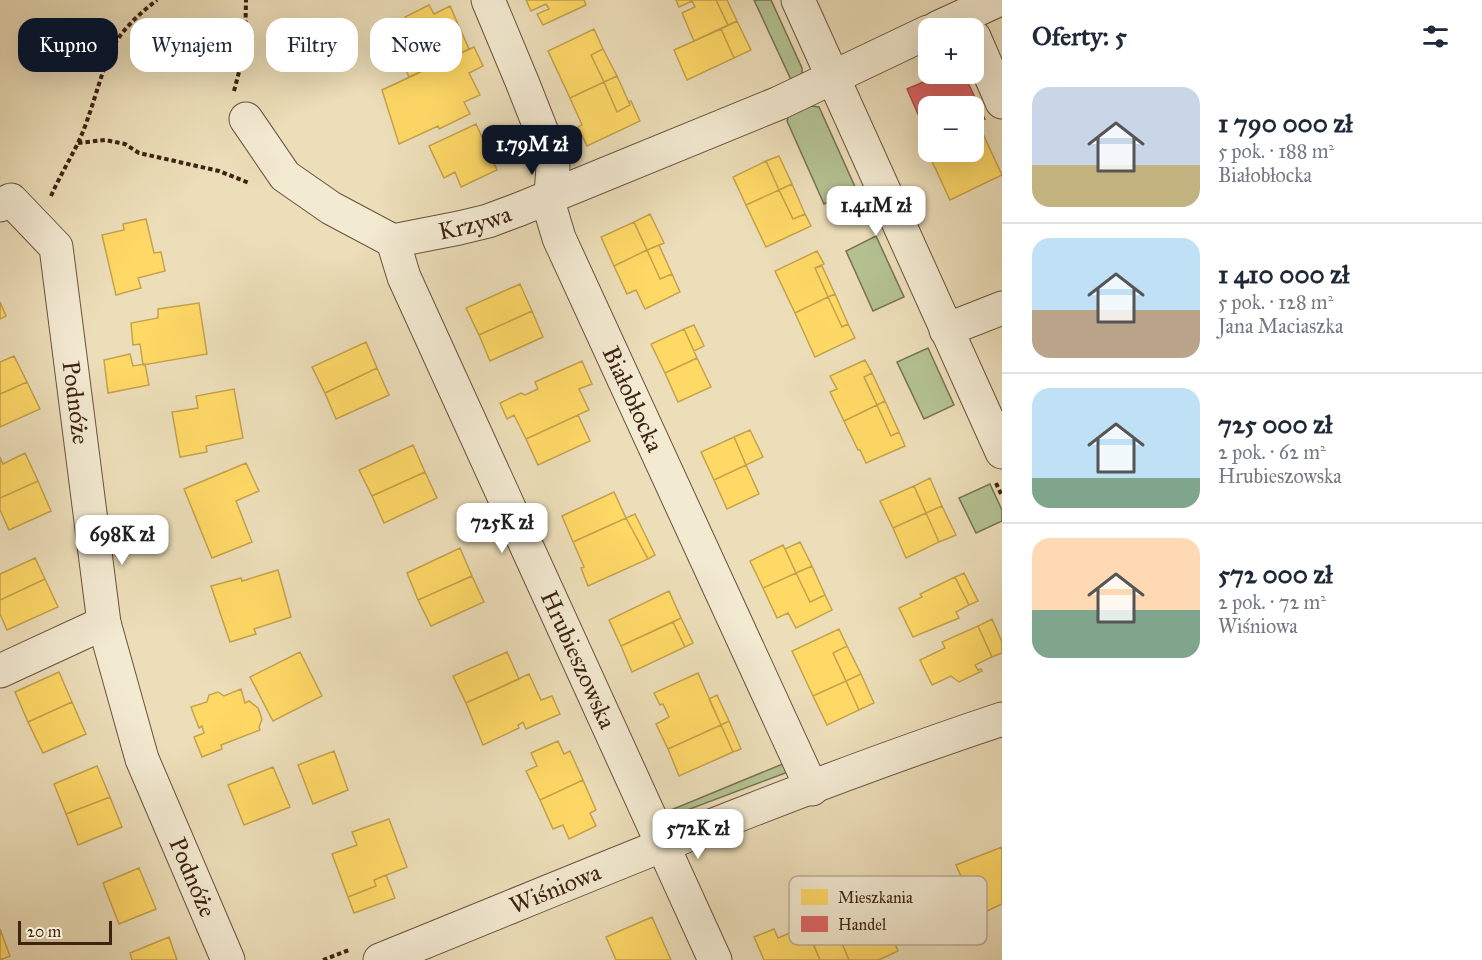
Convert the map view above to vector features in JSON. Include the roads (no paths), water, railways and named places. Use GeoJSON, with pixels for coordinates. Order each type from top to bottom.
{"type":"FeatureCollection","features":[{"type":"Feature","properties":{"kind":"street","name":"Białobłocka"},"geometry":{"type":"LineString","coordinates":[[488,0],[549,150],[553,167],[551,214],[559,238],[812,789]]}},
{"type":"Feature","properties":{"kind":"street"},"geometry":{"type":"LineString","coordinates":[[798,0],[1002,452]]}},
{"type":"Feature","properties":{"kind":"street"},"geometry":{"type":"LineString","coordinates":[[974,18],[998,0]]}},
{"type":"Feature","properties":{"kind":"street","name":"Krzywa"},"geometry":{"type":"LineString","coordinates":[[393,241],[488,221],[779,103],[918,37]]}},
{"type":"Feature","properties":{"kind":"street"},"geometry":{"type":"LineString","coordinates":[[984,70],[1002,102]]}},
{"type":"Feature","properties":{"kind":"street"},"geometry":{"type":"LineString","coordinates":[[246,119],[285,176],[331,208],[393,241]]}},
{"type":"Feature","properties":{"kind":"street","name":"Podnóże"},"geometry":{"type":"LineString","coordinates":[[5,203],[37,227],[56,247],[104,623],[142,759],[228,960]]}},
{"type":"Feature","properties":{"kind":"street","name":"Hrubieszowska"},"geometry":{"type":"LineString","coordinates":[[393,241],[404,277],[715,960]]}},
{"type":"Feature","properties":{"kind":"street"},"geometry":{"type":"LineString","coordinates":[[946,330],[1002,308]]}},
{"type":"Feature","properties":{"kind":"street"},"geometry":{"type":"LineString","coordinates":[[0,671],[104,623]]}},
{"type":"Feature","properties":{"kind":"street","name":"Wiśniowa"},"geometry":{"type":"LineString","coordinates":[[380,960],[880,762],[1002,719]]}}]}
